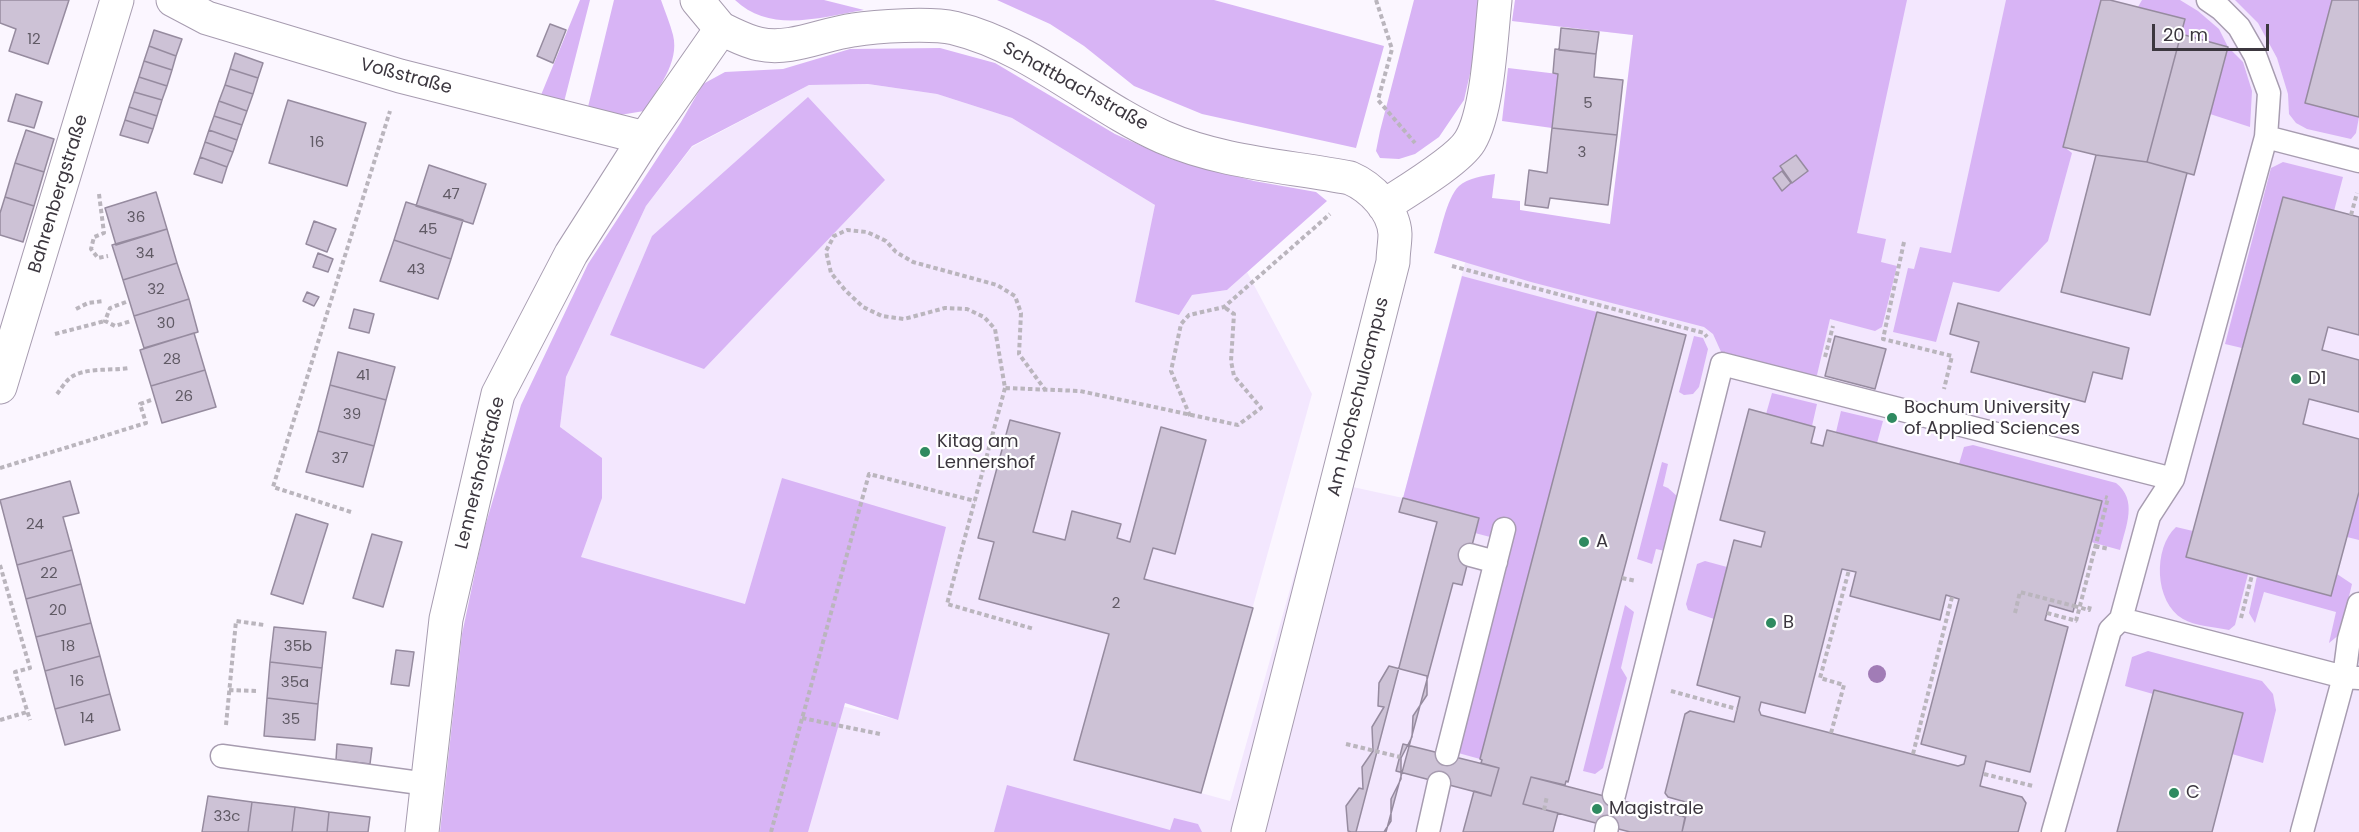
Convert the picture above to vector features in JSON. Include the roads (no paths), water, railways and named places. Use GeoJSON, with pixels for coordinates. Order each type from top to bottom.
{"type":"FeatureCollection","features":[{"type":"Feature","properties":{"kind":"street","name":"Bahrenbergstraße"},"geometry":{"type":"LineString","coordinates":[[0,387],[117,0]]}},
{"type":"Feature","properties":{"kind":"street","name":"Voßstraße"},"geometry":{"type":"LineString","coordinates":[[173,0],[207,18],[400,76],[645,138]]}},
{"type":"Feature","properties":{"kind":"street","name":"Schattbachstraße"},"geometry":{"type":"LineString","coordinates":[[697,0],[721,29],[759,45],[792,44],[854,30],[906,26],[952,28],[1001,45],[1040,64],[1118,113],[1164,137],[1220,156],[1350,178],[1361,183],[1384,206]]}},
{"type":"Feature","properties":{"kind":"street"},"geometry":{"type":"LineString","coordinates":[[1384,206],[1437,171],[1469,143],[1480,116],[1495,0]]}},
{"type":"Feature","properties":{"kind":"street","name":"Lennershofstraße"},"geometry":{"type":"LineString","coordinates":[[422,832],[446,619],[498,394],[571,254],[645,138],[721,29]]}},
{"type":"Feature","properties":{"kind":"street","name":"Am Hochschulcampus"},"geometry":{"type":"LineString","coordinates":[[1248,832],[1393,262],[1395,232],[1384,206]]}},
{"type":"Feature","properties":{"kind":"lane"},"geometry":{"type":"LineString","coordinates":[[2052,832],[2110,630],[2121,619],[2149,516],[2173,479],[2266,137],[2269,93],[2255,55],[2239,27],[2208,0]]}},
{"type":"Feature","properties":{"kind":"lane"},"geometry":{"type":"LineString","coordinates":[[2266,137],[2359,161]]}},
{"type":"Feature","properties":{"kind":"lane"},"geometry":{"type":"LineString","coordinates":[[1614,795],[1722,364],[2173,479]]}},
{"type":"Feature","properties":{"kind":"lane"},"geometry":{"type":"LineString","coordinates":[[1447,754],[1504,529]]}},
{"type":"Feature","properties":{"kind":"lane"},"geometry":{"type":"LineString","coordinates":[[1470,555],[1496,562]]}},
{"type":"Feature","properties":{"kind":"lane"},"geometry":{"type":"LineString","coordinates":[[2302,832],[2352,678],[2349,639],[2359,604]]}},
{"type":"Feature","properties":{"kind":"lane"},"geometry":{"type":"LineString","coordinates":[[2121,619],[2352,678]]}},
{"type":"Feature","properties":{"kind":"lane"},"geometry":{"type":"LineString","coordinates":[[222,756],[427,784]]}},
{"type":"Feature","properties":{"kind":"lane"},"geometry":{"type":"LineString","coordinates":[[1428,832],[1439,783]]}},
{"type":"Feature","properties":{"kind":"place","name":"D1"},"geometry":{"type":"Point","coordinates":[2296,379]}},
{"type":"Feature","properties":{"kind":"place","name":"Bochum University of Applied Sciences"},"geometry":{"type":"Point","coordinates":[1892,418]}},
{"type":"Feature","properties":{"kind":"place","name":"Kitag am Lennershof"},"geometry":{"type":"Point","coordinates":[925,452]}},
{"type":"Feature","properties":{"kind":"place","name":"A"},"geometry":{"type":"Point","coordinates":[1584,542]}},
{"type":"Feature","properties":{"kind":"place","name":"B"},"geometry":{"type":"Point","coordinates":[1771,623]}},
{"type":"Feature","properties":{"kind":"place","name":"C"},"geometry":{"type":"Point","coordinates":[2174,793]}},
{"type":"Feature","properties":{"kind":"place","name":"Magistrale"},"geometry":{"type":"Point","coordinates":[1597,809]}}]}
